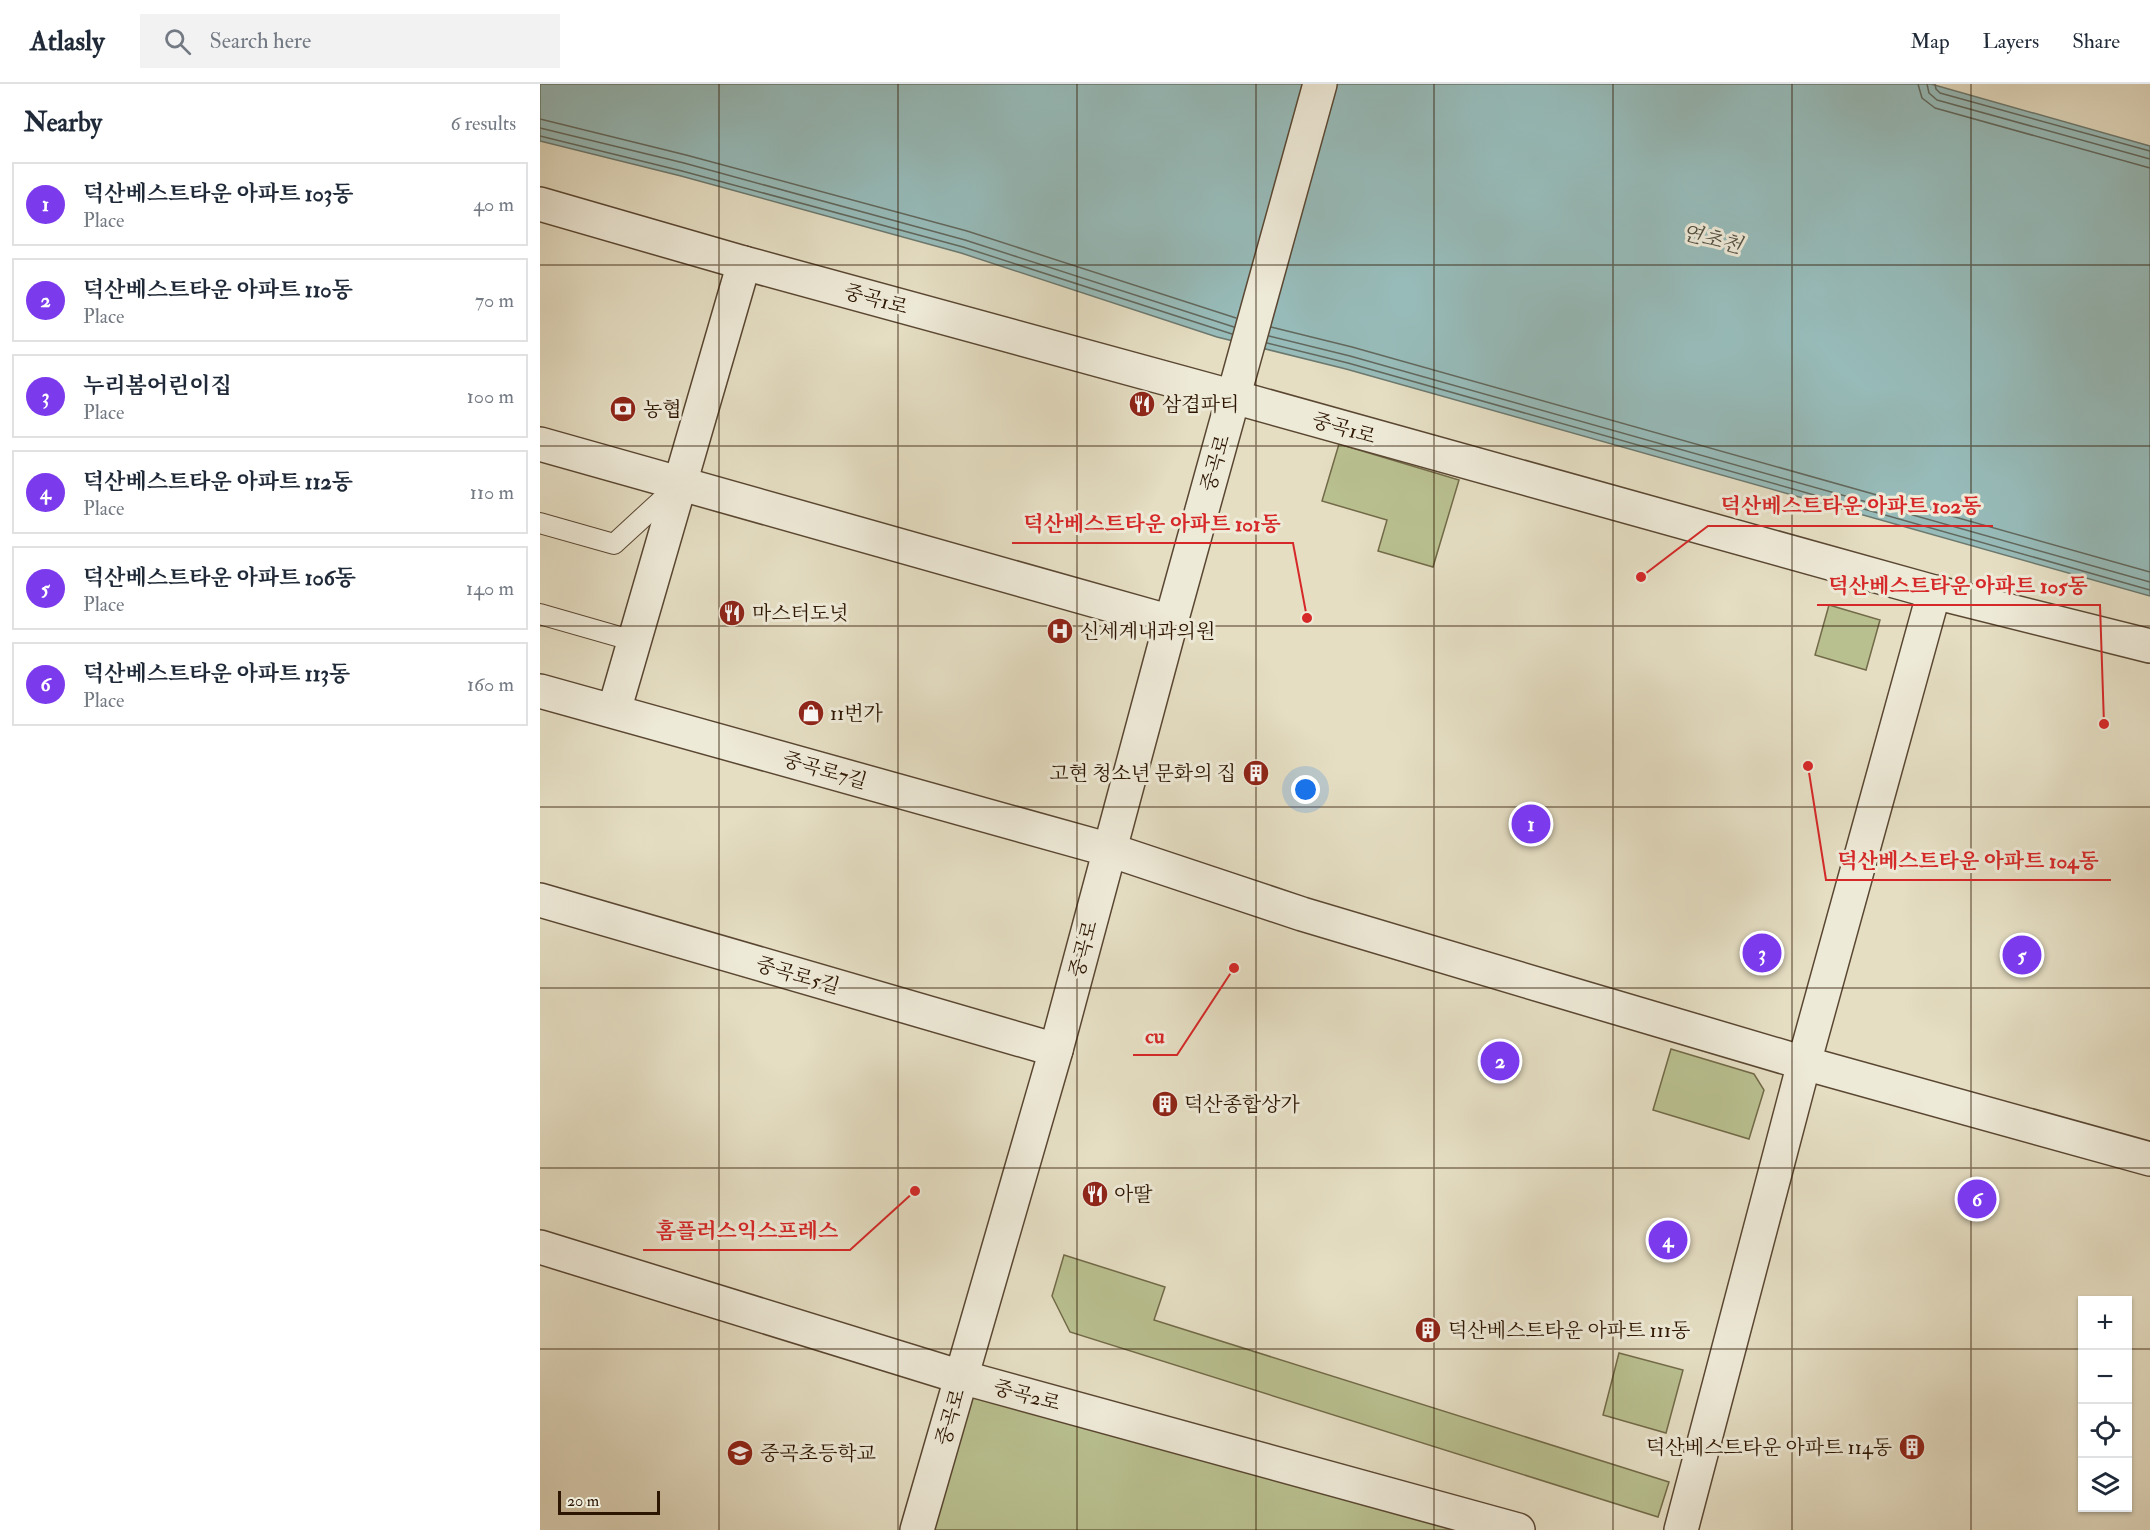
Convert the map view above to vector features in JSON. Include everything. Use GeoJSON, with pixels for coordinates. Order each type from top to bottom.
{"type":"FeatureCollection","features":[{"type":"Feature","properties":{"kind":"street","name":"중곡로"},"geometry":{"type":"LineString","coordinates":[[917,1530],[1056,1050],[1171,622],[1320,84]]}},
{"type":"Feature","properties":{"kind":"street","name":"중곡1로"},"geometry":{"type":"LineString","coordinates":[[540,204],[744,263],[1238,382],[1934,592],[2150,646]]}},
{"type":"Feature","properties":{"kind":"street"},"geometry":{"type":"LineString","coordinates":[[614,711],[744,263]]}},
{"type":"Feature","properties":{"kind":"street"},"geometry":{"type":"LineString","coordinates":[[540,444],[1171,622]]}},
{"type":"Feature","properties":{"kind":"street"},"geometry":{"type":"LineString","coordinates":[[1681,1530],[1804,1063],[1934,592]]}},
{"type":"Feature","properties":{"kind":"street","name":"중곡로7길"},"geometry":{"type":"LineString","coordinates":[[540,691],[1110,850],[1312,916],[1804,1063],[2150,1159]]}},
{"type":"Feature","properties":{"kind":"street","name":"중곡로5길"},"geometry":{"type":"LineString","coordinates":[[540,900],[1056,1050]]}},
{"type":"Feature","properties":{"kind":"street","name":"중곡2로"},"geometry":{"type":"LineString","coordinates":[[540,1247],[961,1377],[1518,1530]]}},
{"type":"Feature","properties":{"kind":"lane"},"geometry":{"type":"LineString","coordinates":[[540,523],[614,544],[680,483]]}},
{"type":"Feature","properties":{"kind":"lane"},"geometry":{"type":"LineString","coordinates":[[540,614],[634,641]]}},
{"type":"Feature","properties":{"kind":"green space"},"geometry":{"type":"Polygon","coordinates":[[[1339,444],[1459,480],[1433,567],[1378,551],[1387,520],[1322,501],[1339,444]]]}},
{"type":"Feature","properties":{"kind":"green space"},"geometry":{"type":"Polygon","coordinates":[[[1829,605],[1880,620],[1866,670],[1815,655],[1829,605]]]}},
{"type":"Feature","properties":{"kind":"green space"},"geometry":{"type":"Polygon","coordinates":[[[1671,1049],[1754,1074],[1764,1090],[1749,1139],[1653,1110],[1671,1049]]]}},
{"type":"Feature","properties":{"kind":"green space"},"geometry":{"type":"Polygon","coordinates":[[[1064,1255],[1165,1287],[1154,1320],[1669,1482],[1658,1517],[1070,1332],[1052,1296],[1064,1255]]]}},
{"type":"Feature","properties":{"kind":"green space"},"geometry":{"type":"Polygon","coordinates":[[[1619,1353],[1683,1370],[1666,1433],[1603,1415],[1619,1353]]]}},
{"type":"Feature","properties":{"kind":"green space"},"geometry":{"type":"Polygon","coordinates":[[[961,1377],[1510,1530],[917,1530],[961,1377]]]}},
{"type":"Feature","properties":{"kind":"water","name":"연초천"},"geometry":{"type":"Polygon","coordinates":[[[540,84],[1931,84],[2150,146],[2150,596],[1346,369],[1217,337],[961,253],[681,176],[540,141],[540,84]]]}},
{"type":"Feature","properties":{"kind":"place","name":"삼겹파티"},"geometry":{"type":"Point","coordinates":[1142,404]}},
{"type":"Feature","properties":{"kind":"place","name":"농협"},"geometry":{"type":"Point","coordinates":[623,409]}},
{"type":"Feature","properties":{"kind":"place","name":"덕산베스트타운 아파트 102동"},"geometry":{"type":"Point","coordinates":[1641,577]}},
{"type":"Feature","properties":{"kind":"place","name":"마스터도넛"},"geometry":{"type":"Point","coordinates":[732,613]}},
{"type":"Feature","properties":{"kind":"place","name":"덕산베스트타운 아파트 101동"},"geometry":{"type":"Point","coordinates":[1307,618]}},
{"type":"Feature","properties":{"kind":"place","name":"신세계내과의원"},"geometry":{"type":"Point","coordinates":[1060,631]}},
{"type":"Feature","properties":{"kind":"place","name":"11번가"},"geometry":{"type":"Point","coordinates":[811,713]}},
{"type":"Feature","properties":{"kind":"place","name":"덕산베스트타운 아파트 105동"},"geometry":{"type":"Point","coordinates":[2104,724]}},
{"type":"Feature","properties":{"kind":"place","name":"덕산베스트타운 아파트 104동"},"geometry":{"type":"Point","coordinates":[1808,766]}},
{"type":"Feature","properties":{"kind":"place","name":"고현 청소년 문화의 집"},"geometry":{"type":"Point","coordinates":[1256,773]}},
{"type":"Feature","properties":{"kind":"place","name":"덕산베스트타운 아파트 103동"},"geometry":{"type":"Point","coordinates":[1531,824]}},
{"type":"Feature","properties":{"kind":"place","name":"누리봄어린이집"},"geometry":{"type":"Point","coordinates":[1762,953]}},
{"type":"Feature","properties":{"kind":"place","name":"덕산베스트타운 아파트 106동"},"geometry":{"type":"Point","coordinates":[2022,955]}},
{"type":"Feature","properties":{"kind":"place","name":"cu"},"geometry":{"type":"Point","coordinates":[1234,968]}},
{"type":"Feature","properties":{"kind":"place","name":"덕산베스트타운 아파트 110동"},"geometry":{"type":"Point","coordinates":[1500,1061]}},
{"type":"Feature","properties":{"kind":"place","name":"덕산종합상가"},"geometry":{"type":"Point","coordinates":[1165,1104]}},
{"type":"Feature","properties":{"kind":"place","name":"홈플러스익스프레스"},"geometry":{"type":"Point","coordinates":[915,1191]}},
{"type":"Feature","properties":{"kind":"place","name":"아딸"},"geometry":{"type":"Point","coordinates":[1095,1194]}},
{"type":"Feature","properties":{"kind":"place","name":"덕산베스트타운 아파트 113동"},"geometry":{"type":"Point","coordinates":[1977,1199]}},
{"type":"Feature","properties":{"kind":"place","name":"덕산베스트타운 아파트 112동"},"geometry":{"type":"Point","coordinates":[1668,1240]}},
{"type":"Feature","properties":{"kind":"place","name":"덕산베스트타운 아파트 111동"},"geometry":{"type":"Point","coordinates":[1428,1330]}},
{"type":"Feature","properties":{"kind":"place","name":"덕산베스트타운 아파트 114동"},"geometry":{"type":"Point","coordinates":[1912,1447]}},
{"type":"Feature","properties":{"kind":"place","name":"중곡초등학교"},"geometry":{"type":"Point","coordinates":[740,1453]}}]}
